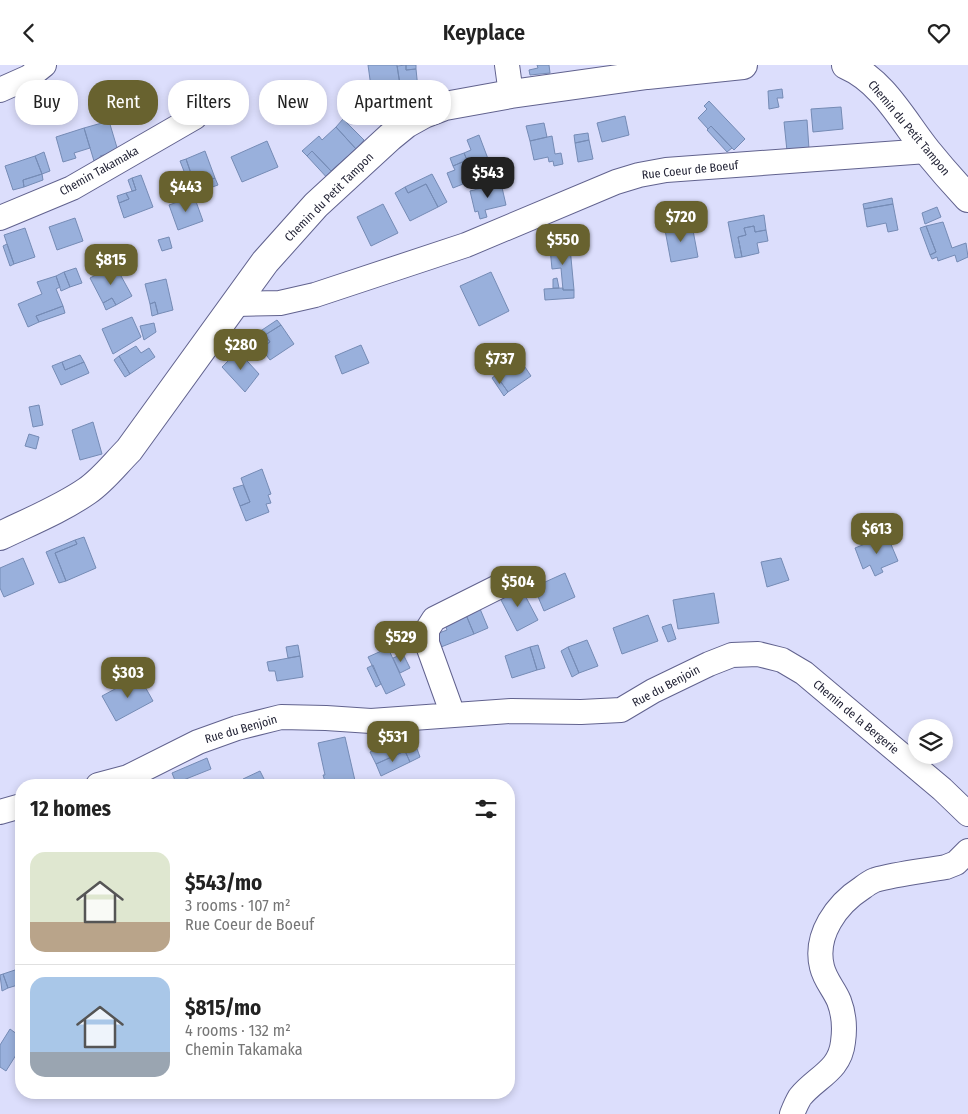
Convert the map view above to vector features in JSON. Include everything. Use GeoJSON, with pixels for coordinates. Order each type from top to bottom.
{"type":"FeatureCollection","features":[{"type":"Feature","properties":{"kind":"street"},"geometry":{"type":"LineString","coordinates":[[0,90],[28,77],[44,65]]}},
{"type":"Feature","properties":{"kind":"street"},"geometry":{"type":"LineString","coordinates":[[507,65],[510,94]]}},
{"type":"Feature","properties":{"kind":"street","name":"Chemin du Petit Tampon"},"geometry":{"type":"LineString","coordinates":[[0,536],[68,503],[103,478],[129,450],[236,304],[265,261],[316,205],[390,137],[412,121],[438,109],[646,70],[743,65]]}},
{"type":"Feature","properties":{"kind":"street","name":"Chemin du Petit Tampon"},"geometry":{"type":"LineString","coordinates":[[846,65],[864,75],[880,89],[927,151],[968,198]]}},
{"type":"Feature","properties":{"kind":"street","name":"Chemin Takamaka"},"geometry":{"type":"LineString","coordinates":[[0,218],[72,188],[181,125]]}},
{"type":"Feature","properties":{"kind":"street","name":"Rue Coeur de Boeuf"},"geometry":{"type":"LineString","coordinates":[[236,304],[280,303],[314,295],[466,245],[616,182],[639,175],[666,170],[927,151]]}},
{"type":"Feature","properties":{"kind":"street"},"geometry":{"type":"LineString","coordinates":[[453,715],[427,643],[426,630],[434,619],[508,582]]}},
{"type":"Feature","properties":{"kind":"street","name":"Rue du Benjoin"},"geometry":{"type":"LineString","coordinates":[[120,779],[198,742],[237,728],[281,717],[371,721],[511,711],[581,712],[621,710],[653,691],[709,663],[732,655],[758,654]]}},
{"type":"Feature","properties":{"kind":"street","name":"Chemin de la Bergerie"},"geometry":{"type":"LineString","coordinates":[[758,654],[782,660],[804,673],[942,789],[968,814]]}},
{"type":"Feature","properties":{"kind":"street"},"geometry":{"type":"LineString","coordinates":[[0,812],[15,808]]}},
{"type":"Feature","properties":{"kind":"street"},"geometry":{"type":"LineString","coordinates":[[792,1114],[800,1098],[816,1081],[829,1072],[839,1059],[843,1043],[844,1021],[838,1000],[826,981],[821,966],[820,949],[824,932],[832,917],[850,896],[874,881],[946,867],[956,863],[968,851]]}},
{"type":"Feature","properties":{"kind":"building"},"geometry":{"type":"Polygon","coordinates":[[[368,65],[397,65],[399,80],[370,80],[368,65]]]}},
{"type":"Feature","properties":{"kind":"building"},"geometry":{"type":"Polygon","coordinates":[[[406,65],[416,65],[416,69],[406,70],[406,65]]]}},
{"type":"Feature","properties":{"kind":"building"},"geometry":{"type":"Polygon","coordinates":[[[406,65],[406,70],[416,69],[417,80],[399,80],[397,66],[406,65]]]}},
{"type":"Feature","properties":{"kind":"building"},"geometry":{"type":"Polygon","coordinates":[[[537,65],[549,65],[550,73],[530,75],[529,70],[538,68],[537,65]]]}},
{"type":"Feature","properties":{"kind":"building"},"geometry":{"type":"Polygon","coordinates":[[[782,89],[783,98],[777,98],[779,107],[769,109],[768,91],[782,89]]]}},
{"type":"Feature","properties":{"kind":"building"},"geometry":{"type":"Polygon","coordinates":[[[709,101],[745,139],[734,150],[711,126],[708,129],[698,118],[707,109],[704,106],[709,101]]]}},
{"type":"Feature","properties":{"kind":"building"},"geometry":{"type":"Polygon","coordinates":[[[841,107],[843,129],[813,132],[811,109],[841,107]]]}},
{"type":"Feature","properties":{"kind":"building"},"geometry":{"type":"Polygon","coordinates":[[[625,116],[629,135],[602,142],[597,123],[625,116]]]}},
{"type":"Feature","properties":{"kind":"building"},"geometry":{"type":"Polygon","coordinates":[[[807,120],[809,149],[787,151],[784,122],[807,120]]]}},
{"type":"Feature","properties":{"kind":"building"},"geometry":{"type":"Polygon","coordinates":[[[544,123],[547,137],[530,141],[526,126],[544,123]]]}},
{"type":"Feature","properties":{"kind":"building"},"geometry":{"type":"Polygon","coordinates":[[[95,125],[110,125],[118,151],[100,156],[101,158],[94,161],[84,128],[95,125]]]}},
{"type":"Feature","properties":{"kind":"building"},"geometry":{"type":"Polygon","coordinates":[[[338,125],[349,125],[364,140],[356,149],[336,127],[338,125]]]}},
{"type":"Feature","properties":{"kind":"building"},"geometry":{"type":"Polygon","coordinates":[[[711,126],[732,148],[727,152],[707,130],[711,126]]]}},
{"type":"Feature","properties":{"kind":"building"},"geometry":{"type":"Polygon","coordinates":[[[336,127],[356,149],[331,171],[312,151],[307,156],[302,151],[319,136],[322,140],[336,127]]]}},
{"type":"Feature","properties":{"kind":"building"},"geometry":{"type":"Polygon","coordinates":[[[84,128],[90,148],[74,153],[76,158],[63,162],[56,137],[84,128]]]}},
{"type":"Feature","properties":{"kind":"building"},"geometry":{"type":"Polygon","coordinates":[[[588,133],[589,140],[575,143],[574,135],[588,133]]]}},
{"type":"Feature","properties":{"kind":"building"},"geometry":{"type":"Polygon","coordinates":[[[479,135],[493,172],[453,188],[447,173],[455,170],[453,166],[467,160],[464,153],[471,150],[467,140],[479,135]]]}},
{"type":"Feature","properties":{"kind":"building"},"geometry":{"type":"Polygon","coordinates":[[[552,136],[555,154],[561,153],[563,164],[554,166],[553,161],[549,162],[548,157],[534,160],[530,141],[552,136]]]}},
{"type":"Feature","properties":{"kind":"building"},"geometry":{"type":"Polygon","coordinates":[[[589,140],[593,159],[578,162],[575,143],[589,140]]]}},
{"type":"Feature","properties":{"kind":"building"},"geometry":{"type":"Polygon","coordinates":[[[267,141],[278,167],[242,182],[231,157],[267,141]]]}},
{"type":"Feature","properties":{"kind":"building"},"geometry":{"type":"Polygon","coordinates":[[[356,149],[360,154],[330,181],[307,156],[312,151],[331,171],[356,149]]]}},
{"type":"Feature","properties":{"kind":"building"},"geometry":{"type":"Polygon","coordinates":[[[205,151],[215,178],[195,185],[186,159],[205,151]]]}},
{"type":"Feature","properties":{"kind":"building"},"geometry":{"type":"Polygon","coordinates":[[[44,152],[50,171],[42,174],[35,156],[44,152]]]}},
{"type":"Feature","properties":{"kind":"building"},"geometry":{"type":"Polygon","coordinates":[[[464,153],[467,160],[453,166],[450,158],[464,153]]]}},
{"type":"Feature","properties":{"kind":"building"},"geometry":{"type":"Polygon","coordinates":[[[35,156],[42,174],[23,180],[24,187],[13,190],[5,166],[35,156]]]}},
{"type":"Feature","properties":{"kind":"building"},"geometry":{"type":"Polygon","coordinates":[[[186,159],[195,185],[215,178],[218,185],[193,194],[180,161],[186,159]]]}},
{"type":"Feature","properties":{"kind":"building"},"geometry":{"type":"Polygon","coordinates":[[[42,174],[43,180],[24,187],[23,180],[42,174]]]}},
{"type":"Feature","properties":{"kind":"building"},"geometry":{"type":"Polygon","coordinates":[[[432,174],[447,202],[438,207],[426,184],[408,193],[405,187],[432,174]]]}},
{"type":"Feature","properties":{"kind":"building"},"geometry":{"type":"Polygon","coordinates":[[[141,175],[153,207],[124,218],[119,203],[129,199],[126,193],[136,190],[132,178],[141,175]]]}},
{"type":"Feature","properties":{"kind":"building"},"geometry":{"type":"Polygon","coordinates":[[[132,178],[136,190],[132,191],[128,180],[132,178]]]}},
{"type":"Feature","properties":{"kind":"building"},"geometry":{"type":"Polygon","coordinates":[[[501,183],[506,205],[485,210],[487,217],[480,219],[478,211],[475,212],[470,191],[501,183]]]}},
{"type":"Feature","properties":{"kind":"building"},"geometry":{"type":"Polygon","coordinates":[[[426,184],[438,207],[410,221],[395,193],[405,187],[408,193],[426,184]]]}},
{"type":"Feature","properties":{"kind":"building"},"geometry":{"type":"Polygon","coordinates":[[[126,193],[129,199],[119,203],[117,196],[126,193]]]}},
{"type":"Feature","properties":{"kind":"building"},"geometry":{"type":"Polygon","coordinates":[[[194,196],[203,221],[178,230],[169,205],[194,196]]]}},
{"type":"Feature","properties":{"kind":"building"},"geometry":{"type":"Polygon","coordinates":[[[892,198],[893,204],[864,209],[863,204],[892,198]]]}},
{"type":"Feature","properties":{"kind":"building"},"geometry":{"type":"Polygon","coordinates":[[[383,204],[398,233],[371,246],[357,217],[383,204]]]}},
{"type":"Feature","properties":{"kind":"building"},"geometry":{"type":"Polygon","coordinates":[[[893,204],[898,230],[888,232],[886,223],[867,227],[864,209],[893,204]]]}},
{"type":"Feature","properties":{"kind":"building"},"geometry":{"type":"Polygon","coordinates":[[[937,207],[941,217],[925,224],[922,213],[937,207]]]}},
{"type":"Feature","properties":{"kind":"building"},"geometry":{"type":"Polygon","coordinates":[[[764,215],[766,230],[755,232],[754,226],[744,228],[746,235],[738,237],[742,257],[735,258],[728,222],[764,215]]]}},
{"type":"Feature","properties":{"kind":"building"},"geometry":{"type":"Polygon","coordinates":[[[75,218],[83,241],[57,250],[49,227],[75,218]]]}},
{"type":"Feature","properties":{"kind":"building"},"geometry":{"type":"Polygon","coordinates":[[[680,221],[682,227],[665,230],[664,224],[680,221]]]}},
{"type":"Feature","properties":{"kind":"building"},"geometry":{"type":"Polygon","coordinates":[[[943,222],[952,248],[966,243],[968,257],[957,262],[955,255],[938,261],[937,257],[932,259],[930,255],[936,252],[926,226],[943,222]]]}},
{"type":"Feature","properties":{"kind":"building"},"geometry":{"type":"Polygon","coordinates":[[[692,225],[698,257],[671,262],[665,230],[692,225]]]}},
{"type":"Feature","properties":{"kind":"building"},"geometry":{"type":"Polygon","coordinates":[[[754,226],[755,232],[766,230],[768,241],[757,243],[759,253],[742,257],[738,237],[746,235],[744,228],[754,226]]]}},
{"type":"Feature","properties":{"kind":"building"},"geometry":{"type":"Polygon","coordinates":[[[926,226],[936,252],[930,255],[920,228],[926,226]]]}},
{"type":"Feature","properties":{"kind":"building"},"geometry":{"type":"Polygon","coordinates":[[[25,228],[35,257],[14,264],[4,235],[25,228]]]}},
{"type":"Feature","properties":{"kind":"building"},"geometry":{"type":"Polygon","coordinates":[[[169,237],[172,248],[162,251],[158,240],[169,237]]]}},
{"type":"Feature","properties":{"kind":"building"},"geometry":{"type":"Polygon","coordinates":[[[7,244],[14,264],[10,266],[3,246],[7,244]]]}},
{"type":"Feature","properties":{"kind":"building"},"geometry":{"type":"Polygon","coordinates":[[[570,247],[574,290],[563,290],[561,268],[552,269],[550,248],[570,247]]]}},
{"type":"Feature","properties":{"kind":"building"},"geometry":{"type":"Polygon","coordinates":[[[115,265],[132,296],[116,305],[112,298],[103,303],[90,278],[115,265]]]}},
{"type":"Feature","properties":{"kind":"building"},"geometry":{"type":"Polygon","coordinates":[[[76,268],[82,283],[70,287],[64,272],[76,268]]]}},
{"type":"Feature","properties":{"kind":"building"},"geometry":{"type":"Polygon","coordinates":[[[64,272],[70,287],[61,291],[56,276],[64,272]]]}},
{"type":"Feature","properties":{"kind":"building"},"geometry":{"type":"Polygon","coordinates":[[[491,272],[509,311],[479,326],[460,286],[491,272]]]}},
{"type":"Feature","properties":{"kind":"building"},"geometry":{"type":"Polygon","coordinates":[[[56,276],[60,287],[56,289],[63,306],[36,316],[39,322],[28,327],[18,304],[42,294],[37,282],[56,276]]]}},
{"type":"Feature","properties":{"kind":"building"},"geometry":{"type":"Polygon","coordinates":[[[557,278],[559,288],[553,288],[553,279],[557,278]]]}},
{"type":"Feature","properties":{"kind":"building"},"geometry":{"type":"Polygon","coordinates":[[[166,279],[173,310],[158,314],[155,302],[150,304],[145,284],[166,279]]]}},
{"type":"Feature","properties":{"kind":"building"},"geometry":{"type":"Polygon","coordinates":[[[563,288],[563,290],[574,290],[574,298],[545,300],[544,289],[563,288]]]}},
{"type":"Feature","properties":{"kind":"building"},"geometry":{"type":"Polygon","coordinates":[[[112,298],[116,305],[106,310],[103,303],[112,298]]]}},
{"type":"Feature","properties":{"kind":"building"},"geometry":{"type":"Polygon","coordinates":[[[155,302],[158,314],[152,316],[150,304],[155,302]]]}},
{"type":"Feature","properties":{"kind":"building"},"geometry":{"type":"Polygon","coordinates":[[[63,306],[65,313],[39,322],[36,316],[63,306]]]}},
{"type":"Feature","properties":{"kind":"building"},"geometry":{"type":"Polygon","coordinates":[[[132,317],[141,337],[113,354],[102,329],[132,317]]]}},
{"type":"Feature","properties":{"kind":"building"},"geometry":{"type":"Polygon","coordinates":[[[277,320],[281,325],[265,335],[270,342],[261,348],[253,336],[277,320]]]}},
{"type":"Feature","properties":{"kind":"building"},"geometry":{"type":"Polygon","coordinates":[[[154,323],[156,332],[144,340],[140,326],[154,323]]]}},
{"type":"Feature","properties":{"kind":"building"},"geometry":{"type":"Polygon","coordinates":[[[281,325],[294,344],[270,360],[261,348],[270,342],[265,335],[281,325]]]}},
{"type":"Feature","properties":{"kind":"building"},"geometry":{"type":"Polygon","coordinates":[[[361,345],[369,363],[342,374],[335,356],[361,345]]]}},
{"type":"Feature","properties":{"kind":"building"},"geometry":{"type":"Polygon","coordinates":[[[136,346],[141,353],[149,348],[155,357],[130,374],[119,356],[136,346]]]}},
{"type":"Feature","properties":{"kind":"building"},"geometry":{"type":"Polygon","coordinates":[[[238,351],[259,374],[245,392],[222,367],[238,351]]]}},
{"type":"Feature","properties":{"kind":"building"},"geometry":{"type":"Polygon","coordinates":[[[80,355],[84,362],[65,370],[62,362],[80,355]]]}},
{"type":"Feature","properties":{"kind":"building"},"geometry":{"type":"Polygon","coordinates":[[[119,356],[130,374],[125,377],[114,360],[119,356]]]}},
{"type":"Feature","properties":{"kind":"building"},"geometry":{"type":"Polygon","coordinates":[[[519,358],[531,376],[508,392],[496,375],[519,358]]]}},
{"type":"Feature","properties":{"kind":"building"},"geometry":{"type":"Polygon","coordinates":[[[62,362],[65,370],[84,362],[89,373],[61,385],[52,366],[62,362]]]}},
{"type":"Feature","properties":{"kind":"building"},"geometry":{"type":"Polygon","coordinates":[[[496,375],[508,392],[504,396],[492,378],[496,375]]]}},
{"type":"Feature","properties":{"kind":"building"},"geometry":{"type":"Polygon","coordinates":[[[39,405],[43,425],[33,427],[29,407],[39,405]]]}},
{"type":"Feature","properties":{"kind":"building"},"geometry":{"type":"Polygon","coordinates":[[[93,422],[102,454],[80,460],[72,430],[93,422]]]}},
{"type":"Feature","properties":{"kind":"building"},"geometry":{"type":"Polygon","coordinates":[[[29,434],[39,437],[36,449],[25,446],[29,434]]]}},
{"type":"Feature","properties":{"kind":"building"},"geometry":{"type":"Polygon","coordinates":[[[262,469],[271,494],[268,495],[271,503],[266,504],[269,512],[246,521],[240,506],[250,502],[241,478],[262,469]]]}},
{"type":"Feature","properties":{"kind":"building"},"geometry":{"type":"Polygon","coordinates":[[[243,485],[250,502],[240,506],[233,488],[243,485]]]}},
{"type":"Feature","properties":{"kind":"building"},"geometry":{"type":"Polygon","coordinates":[[[887,535],[898,561],[881,568],[883,572],[875,576],[870,565],[863,569],[855,548],[887,535]]]}},
{"type":"Feature","properties":{"kind":"building"},"geometry":{"type":"Polygon","coordinates":[[[84,537],[96,568],[66,581],[55,553],[77,544],[75,540],[84,537]]]}},
{"type":"Feature","properties":{"kind":"building"},"geometry":{"type":"Polygon","coordinates":[[[75,540],[77,544],[55,553],[66,581],[59,583],[46,552],[75,540]]]}},
{"type":"Feature","properties":{"kind":"building"},"geometry":{"type":"Polygon","coordinates":[[[23,558],[34,584],[4,597],[0,588],[0,568],[23,558]]]}},
{"type":"Feature","properties":{"kind":"building"},"geometry":{"type":"Polygon","coordinates":[[[781,558],[789,580],[767,587],[761,562],[781,558]]]}},
{"type":"Feature","properties":{"kind":"building"},"geometry":{"type":"Polygon","coordinates":[[[565,573],[575,597],[544,611],[534,587],[565,573]]]}},
{"type":"Feature","properties":{"kind":"building"},"geometry":{"type":"Polygon","coordinates":[[[520,586],[538,620],[517,631],[499,596],[520,586]]]}},
{"type":"Feature","properties":{"kind":"building"},"geometry":{"type":"Polygon","coordinates":[[[714,593],[719,623],[678,629],[673,600],[714,593]]]}},
{"type":"Feature","properties":{"kind":"building"},"geometry":{"type":"Polygon","coordinates":[[[478,604],[488,628],[474,634],[464,610],[478,604]]]}},
{"type":"Feature","properties":{"kind":"building"},"geometry":{"type":"Polygon","coordinates":[[[464,610],[474,634],[436,649],[431,636],[447,630],[442,616],[464,610]]]}},
{"type":"Feature","properties":{"kind":"building"},"geometry":{"type":"Polygon","coordinates":[[[648,615],[658,641],[622,654],[613,628],[648,615]]]}},
{"type":"Feature","properties":{"kind":"building"},"geometry":{"type":"Polygon","coordinates":[[[671,624],[676,639],[668,642],[662,627],[671,624]]]}},
{"type":"Feature","properties":{"kind":"building"},"geometry":{"type":"Polygon","coordinates":[[[587,640],[598,666],[579,673],[568,647],[587,640]]]}},
{"type":"Feature","properties":{"kind":"building"},"geometry":{"type":"Polygon","coordinates":[[[298,645],[300,656],[288,658],[286,647],[298,645]]]}},
{"type":"Feature","properties":{"kind":"building"},"geometry":{"type":"Polygon","coordinates":[[[538,645],[545,668],[537,670],[530,647],[538,645]]]}},
{"type":"Feature","properties":{"kind":"building"},"geometry":{"type":"Polygon","coordinates":[[[530,647],[537,670],[512,678],[505,656],[530,647]]]}},
{"type":"Feature","properties":{"kind":"building"},"geometry":{"type":"Polygon","coordinates":[[[568,647],[579,673],[572,677],[561,651],[568,647]]]}},
{"type":"Feature","properties":{"kind":"building"},"geometry":{"type":"Polygon","coordinates":[[[388,648],[405,685],[386,694],[368,657],[388,648]]]}},
{"type":"Feature","properties":{"kind":"building"},"geometry":{"type":"Polygon","coordinates":[[[403,654],[410,668],[400,673],[393,658],[403,654]]]}},
{"type":"Feature","properties":{"kind":"building"},"geometry":{"type":"Polygon","coordinates":[[[300,656],[303,677],[277,681],[275,671],[269,671],[267,662],[300,656]]]}},
{"type":"Feature","properties":{"kind":"building"},"geometry":{"type":"Polygon","coordinates":[[[373,665],[381,684],[376,687],[367,668],[373,665]]]}},
{"type":"Feature","properties":{"kind":"building"},"geometry":{"type":"Polygon","coordinates":[[[139,676],[153,701],[116,721],[102,696],[139,676]]]}},
{"type":"Feature","properties":{"kind":"building"},"geometry":{"type":"Polygon","coordinates":[[[397,735],[405,751],[376,764],[370,752],[374,750],[372,746],[397,735]]]}},
{"type":"Feature","properties":{"kind":"building"},"geometry":{"type":"Polygon","coordinates":[[[345,737],[355,779],[324,779],[318,743],[345,737]]]}},
{"type":"Feature","properties":{"kind":"building"},"geometry":{"type":"Polygon","coordinates":[[[416,746],[420,757],[410,762],[405,751],[416,746]]]}},
{"type":"Feature","properties":{"kind":"building"},"geometry":{"type":"Polygon","coordinates":[[[405,751],[410,762],[381,776],[376,764],[405,751]]]}},
{"type":"Feature","properties":{"kind":"building"},"geometry":{"type":"Polygon","coordinates":[[[207,758],[211,769],[186,779],[174,779],[172,773],[207,758]]]}},
{"type":"Feature","properties":{"kind":"building"},"geometry":{"type":"Polygon","coordinates":[[[260,771],[264,779],[243,779],[260,771]]]}},
{"type":"Feature","properties":{"kind":"building"},"geometry":{"type":"Polygon","coordinates":[[[15,970],[15,986],[8,988],[3,974],[15,970]]]}},
{"type":"Feature","properties":{"kind":"building"},"geometry":{"type":"Polygon","coordinates":[[[3,974],[8,988],[2,991],[0,975],[3,974]]]}},
{"type":"Feature","properties":{"kind":"building"},"geometry":{"type":"Polygon","coordinates":[[[10,1029],[15,1033],[15,1057],[6,1071],[0,1067],[0,1045],[10,1029]]]}}]}
